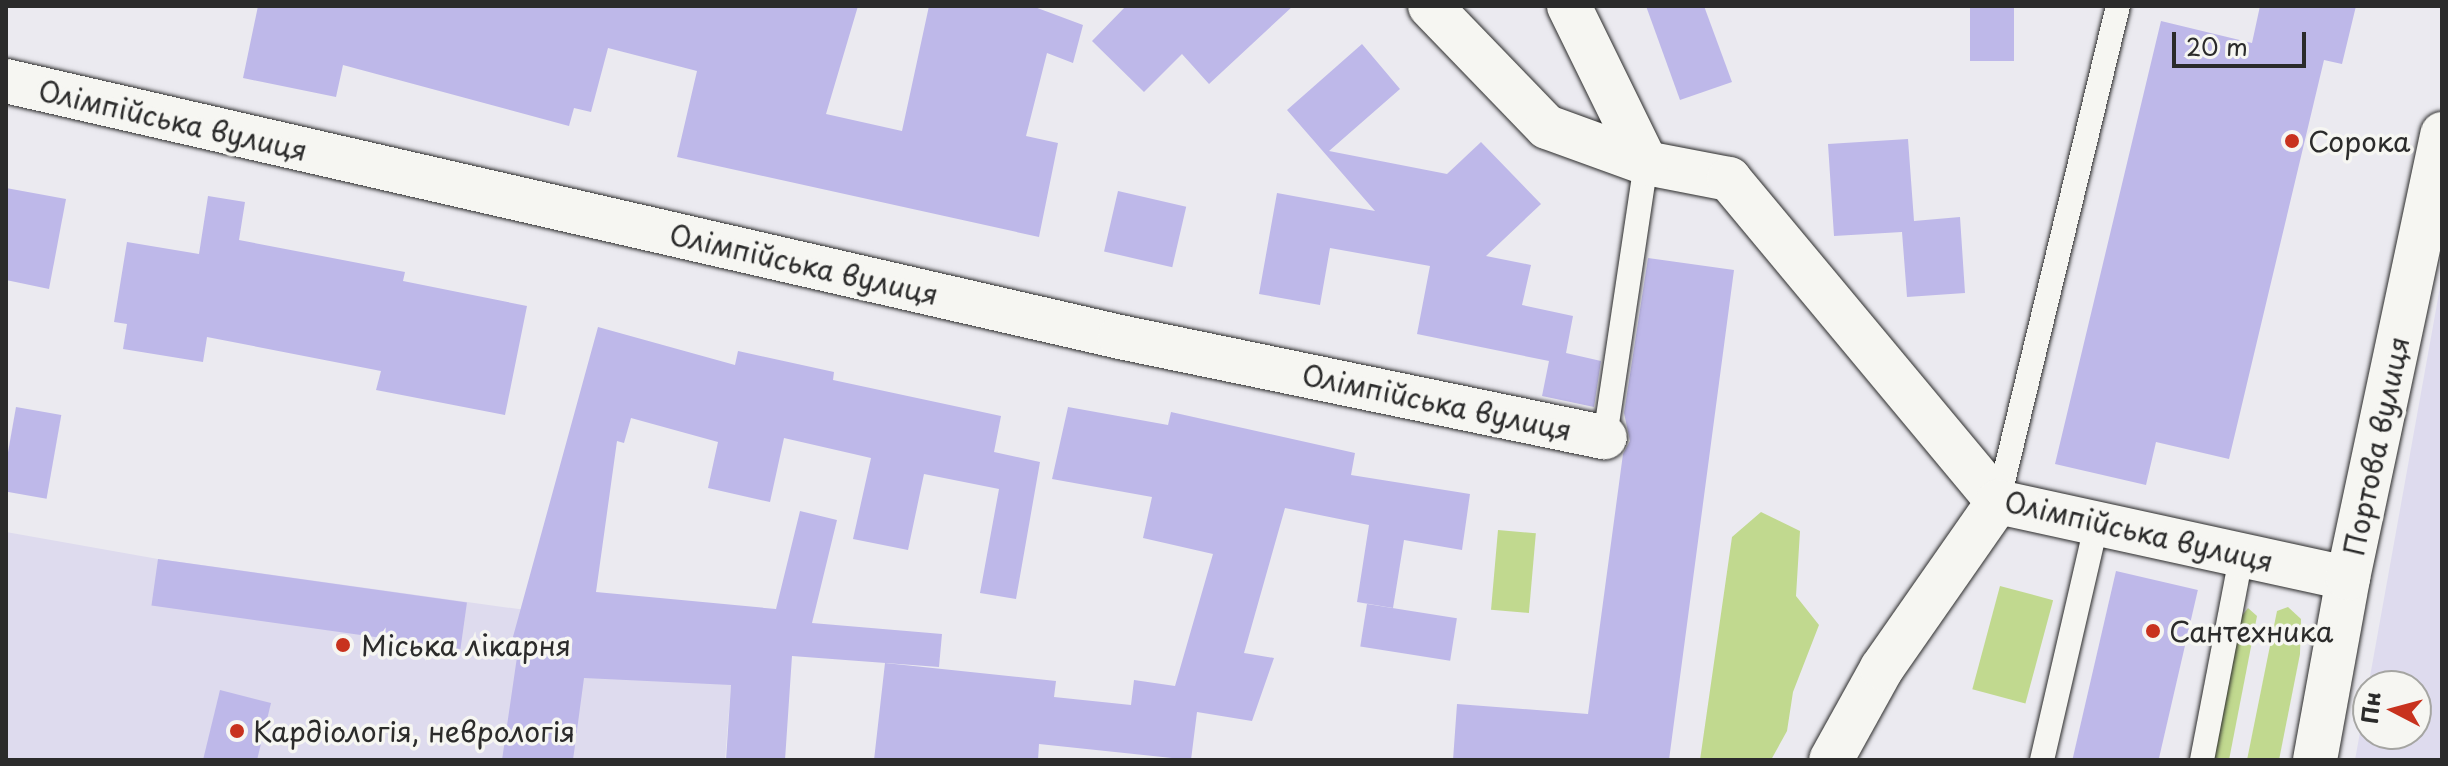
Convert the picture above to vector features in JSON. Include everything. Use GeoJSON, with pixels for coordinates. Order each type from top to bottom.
{"type":"FeatureCollection","features":[{"type":"Feature","properties":{"kind":"street","name":"Олімпійська вулиця"},"geometry":{"type":"LineString","coordinates":[[1430,6],[1547,127],[1646,163],[1729,179],[1998,502],[2096,526],[2348,578]]}},
{"type":"Feature","properties":{"kind":"street"},"geometry":{"type":"LineString","coordinates":[[1569,6],[1646,163]]}},
{"type":"Feature","properties":{"kind":"street","name":"Олімпійська вулиця"},"geometry":{"type":"LineString","coordinates":[[6,81],[1120,337],[1605,437]]}},
{"type":"Feature","properties":{"kind":"street","name":"Портова вулиця"},"geometry":{"type":"LineString","coordinates":[[2315,760],[2348,578],[2442,134]]}},
{"type":"Feature","properties":{"kind":"street"},"geometry":{"type":"LineString","coordinates":[[1831,760],[1882,668],[1998,502]]}},
{"type":"Feature","properties":{"kind":"lane"},"geometry":{"type":"LineString","coordinates":[[1998,502],[2118,6]]}},
{"type":"Feature","properties":{"kind":"lane"},"geometry":{"type":"LineString","coordinates":[[1605,437],[1646,163]]}},
{"type":"Feature","properties":{"kind":"lane"},"geometry":{"type":"LineString","coordinates":[[2042,760],[2096,526]]}},
{"type":"Feature","properties":{"kind":"lane"},"geometry":{"type":"LineString","coordinates":[[2202,760],[2241,557]]}},
{"type":"Feature","properties":{"kind":"shaded area"},"geometry":{"type":"Polygon","coordinates":[[[2442,276],[2442,760],[2355,760],[2357,750],[2432,750],[2432,670],[2371,670],[2442,276]]]}},
{"type":"Feature","properties":{"kind":"shaded area","name":"Міська лікарня"},"geometry":{"type":"Polygon","coordinates":[[[6,532],[158,559],[626,624],[734,649],[725,760],[6,760],[6,532]]]}},
{"type":"Feature","properties":{"kind":"green space"},"geometry":{"type":"Polygon","coordinates":[[[1761,512],[1800,531],[1796,596],[1819,625],[1793,692],[1787,731],[1771,760],[1700,760],[1732,537],[1761,512]]]}},
{"type":"Feature","properties":{"kind":"green space"},"geometry":{"type":"Polygon","coordinates":[[[1498,530],[1536,533],[1529,613],[1491,610],[1498,530]]]}},
{"type":"Feature","properties":{"kind":"green space"},"geometry":{"type":"Polygon","coordinates":[[[2000,586],[2053,600],[2025,704],[1972,689],[2000,586]]]}},
{"type":"Feature","properties":{"kind":"green space"},"geometry":{"type":"Polygon","coordinates":[[[2288,607],[2301,619],[2300,654],[2279,760],[2247,760],[2277,611],[2288,607]]]}},
{"type":"Feature","properties":{"kind":"green space"},"geometry":{"type":"Polygon","coordinates":[[[2248,608],[2257,616],[2229,760],[2212,760],[2241,617],[2248,608]]]}},
{"type":"Feature","properties":{"kind":"building"},"geometry":{"type":"Polygon","coordinates":[[[258,6],[858,6],[826,114],[902,131],[929,6],[1032,6],[1083,25],[1073,63],[1047,53],[1026,136],[1058,143],[1039,237],[677,157],[697,71],[608,48],[591,112],[574,108],[569,126],[343,65],[336,97],[243,78],[258,6]]]}},
{"type":"Feature","properties":{"kind":"building"},"geometry":{"type":"Polygon","coordinates":[[[1126,6],[1293,6],[1209,84],[1182,54],[1144,92],[1092,41],[1126,6]]]}},
{"type":"Feature","properties":{"kind":"building"},"geometry":{"type":"Polygon","coordinates":[[[1646,6],[1704,6],[1732,82],[1680,100],[1646,6]]]}},
{"type":"Feature","properties":{"kind":"building"},"geometry":{"type":"Polygon","coordinates":[[[1970,6],[2014,6],[2014,61],[1970,61],[1970,6]]]}},
{"type":"Feature","properties":{"kind":"building"},"geometry":{"type":"Polygon","coordinates":[[[2260,6],[2356,6],[2342,64],[2324,60],[2229,459],[2156,442],[2146,485],[2055,464],[2161,21],[2252,43],[2260,6]]]}},
{"type":"Feature","properties":{"kind":"building"},"geometry":{"type":"Polygon","coordinates":[[[1362,44],[1400,89],[1329,151],[1447,174],[1481,142],[1541,204],[1486,256],[1531,265],[1522,305],[1573,316],[1566,353],[1601,361],[1594,407],[1542,396],[1549,361],[1417,334],[1430,266],[1330,248],[1320,305],[1259,294],[1277,193],[1375,211],[1287,110],[1362,44]]]}},
{"type":"Feature","properties":{"kind":"building"},"geometry":{"type":"Polygon","coordinates":[[[1908,139],[1914,221],[1960,217],[1965,293],[1907,297],[1902,232],[1834,236],[1828,144],[1908,139]]]}},
{"type":"Feature","properties":{"kind":"building"},"geometry":{"type":"Polygon","coordinates":[[[6,188],[66,199],[49,289],[6,280],[6,188]]]}},
{"type":"Feature","properties":{"kind":"building"},"geometry":{"type":"Polygon","coordinates":[[[1118,191],[1186,207],[1172,267],[1104,251],[1118,191]]]}},
{"type":"Feature","properties":{"kind":"building"},"geometry":{"type":"Polygon","coordinates":[[[208,196],[245,202],[239,240],[405,272],[403,281],[527,306],[505,415],[376,390],[381,371],[207,337],[203,362],[123,349],[127,324],[114,322],[127,242],[199,254],[208,196]]]}},
{"type":"Feature","properties":{"kind":"building"},"geometry":{"type":"Polygon","coordinates":[[[1648,258],[1734,270],[1669,760],[1453,760],[1457,704],[1588,714],[1623,454],[1630,441],[1624,413],[1648,258]]]}},
{"type":"Feature","properties":{"kind":"building"},"geometry":{"type":"Polygon","coordinates":[[[598,327],[735,365],[738,351],[834,372],[833,380],[1001,416],[994,452],[1040,462],[1016,599],[980,593],[999,489],[924,474],[908,550],[853,539],[871,458],[784,438],[770,502],[708,488],[718,442],[631,418],[624,443],[617,441],[596,592],[776,609],[800,511],[837,520],[812,623],[942,634],[939,667],[792,656],[785,760],[726,760],[731,685],[584,678],[573,760],[502,760],[517,657],[508,655],[598,327]]]}},
{"type":"Feature","properties":{"kind":"building"},"geometry":{"type":"Polygon","coordinates":[[[16,407],[61,415],[47,499],[6,492],[6,464],[16,407]]]}},
{"type":"Feature","properties":{"kind":"building"},"geometry":{"type":"Polygon","coordinates":[[[1068,407],[1168,425],[1171,412],[1355,453],[1351,475],[1470,494],[1462,550],[1404,540],[1393,608],[1357,602],[1369,525],[1285,508],[1244,653],[1274,658],[1252,721],[1197,712],[1191,760],[1039,744],[1038,760],[874,760],[885,663],[1056,681],[1054,697],[1131,705],[1134,680],[1175,686],[1213,554],[1143,538],[1152,497],[1052,479],[1068,407]]]}},
{"type":"Feature","properties":{"kind":"building"},"geometry":{"type":"Polygon","coordinates":[[[158,559],[467,602],[460,649],[151,606],[158,559]]]}},
{"type":"Feature","properties":{"kind":"building"},"geometry":{"type":"Polygon","coordinates":[[[2116,571],[2198,590],[2159,760],[2072,760],[2116,571]]]}},
{"type":"Feature","properties":{"kind":"building"},"geometry":{"type":"Polygon","coordinates":[[[1367,604],[1457,618],[1450,661],[1360,646],[1367,604]]]}},
{"type":"Feature","properties":{"kind":"building","name":"Кардіологія, неврологія"},"geometry":{"type":"Polygon","coordinates":[[[220,690],[271,703],[257,760],[203,760],[220,690]]]}},
{"type":"Feature","properties":{"kind":"place","name":"Сорока"},"geometry":{"type":"Point","coordinates":[2292,141]}},
{"type":"Feature","properties":{"kind":"place","name":"Сантехника"},"geometry":{"type":"Point","coordinates":[2153,631]}},
{"type":"Feature","properties":{"kind":"place","name":"Міська лікарня"},"geometry":{"type":"Point","coordinates":[343,645]}},
{"type":"Feature","properties":{"kind":"place","name":"Кардіологія, неврологія"},"geometry":{"type":"Point","coordinates":[237,731]}}]}
